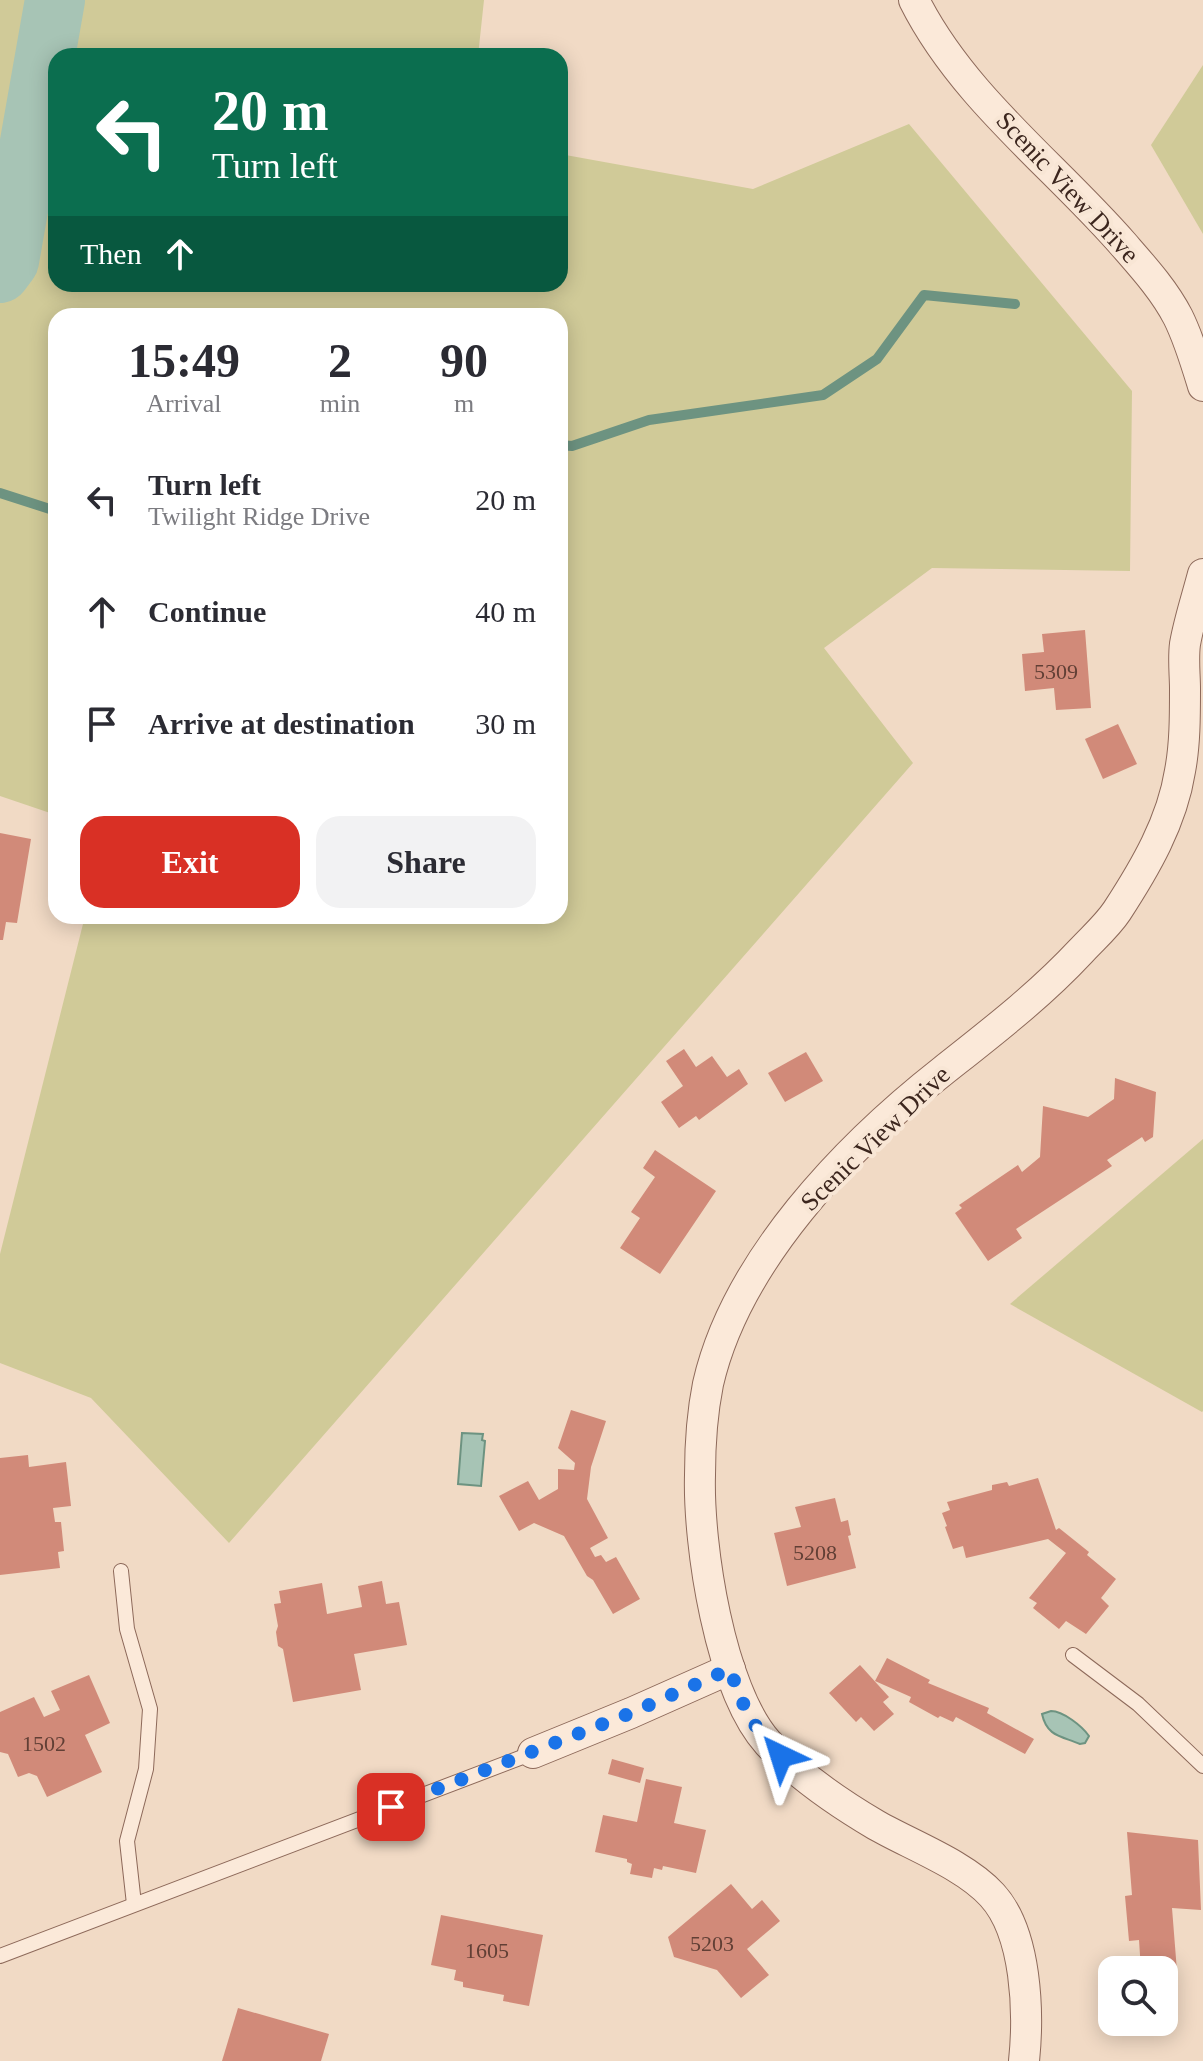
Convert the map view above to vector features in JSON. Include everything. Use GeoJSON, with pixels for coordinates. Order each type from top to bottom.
{"type":"FeatureCollection","features":[{"type":"Feature","properties":{"kind":"street","name":"Scenic View Drive"},"geometry":{"type":"LineString","coordinates":[[914,0],[931,34],[977,91],[1105,224],[1158,285],[1178,317],[1203,386]]}},
{"type":"Feature","properties":{"kind":"street","name":"Scenic View Drive"},"geometry":{"type":"LineString","coordinates":[[1024,2061],[1026,2001],[1019,1957],[1008,1921],[992,1895],[938,1856],[877,1825],[813,1785],[766,1741],[743,1707],[710,1591],[701,1527],[702,1427],[709,1384],[726,1330],[748,1288],[793,1217],[884,1121],[1008,1021],[1065,968],[1113,917],[1146,864],[1165,826],[1180,771],[1185,695],[1184,647],[1203,574]]}},
{"type":"Feature","properties":{"kind":"street"},"geometry":{"type":"LineString","coordinates":[[533,1753],[730,1669]]}},
{"type":"Feature","properties":{"kind":"lane"},"geometry":{"type":"LineString","coordinates":[[121,1571],[127,1629],[150,1709],[146,1769],[127,1841],[134,1904]]}},
{"type":"Feature","properties":{"kind":"lane"},"geometry":{"type":"LineString","coordinates":[[1073,1655],[1138,1704],[1203,1766]]}},
{"type":"Feature","properties":{"kind":"lane"},"geometry":{"type":"LineString","coordinates":[[0,1956],[533,1753]]}},
{"type":"Feature","properties":{"kind":"shaded area"},"geometry":{"type":"Polygon","coordinates":[[[0,0],[484,0],[479,48],[48,48],[48,292],[568,292],[568,155],[753,189],[909,124],[1132,391],[1130,571],[932,568],[824,648],[913,763],[229,1543],[91,1398],[0,1363],[0,1254],[83,924],[568,924],[568,308],[48,308],[48,812],[0,796],[0,0]]]}},
{"type":"Feature","properties":{"kind":"shaded area"},"geometry":{"type":"Polygon","coordinates":[[[1203,65],[1203,234],[1151,145],[1203,65]]]}},
{"type":"Feature","properties":{"kind":"shaded area"},"geometry":{"type":"Polygon","coordinates":[[[1203,1139],[1203,1411],[1202,1412],[1010,1304],[1203,1139]]]}},
{"type":"Feature","properties":{"kind":"shaded area"},"geometry":{"type":"Polygon","coordinates":[[[462,1433],[483,1434],[481,1486],[458,1484],[462,1433]]]}},
{"type":"Feature","properties":{"kind":"shaded area"},"geometry":{"type":"Polygon","coordinates":[[[1051,1711],[1066,1716],[1082,1728],[1089,1736],[1085,1743],[1080,1744],[1051,1731],[1042,1714],[1051,1711]]]}},
{"type":"Feature","properties":{"kind":"building"},"geometry":{"type":"Polygon","coordinates":[[[1085,630],[1091,708],[1056,710],[1054,688],[1025,691],[1022,654],[1044,652],[1042,634],[1085,630]]]}},
{"type":"Feature","properties":{"kind":"building"},"geometry":{"type":"Polygon","coordinates":[[[1118,724],[1137,764],[1103,779],[1085,739],[1118,724]]]}},
{"type":"Feature","properties":{"kind":"building"},"geometry":{"type":"Polygon","coordinates":[[[0,833],[31,839],[17,923],[6,922],[3,940],[0,940],[0,833]]]}},
{"type":"Feature","properties":{"kind":"building"},"geometry":{"type":"Polygon","coordinates":[[[684,1049],[696,1067],[712,1056],[727,1077],[739,1069],[748,1084],[699,1120],[696,1116],[679,1128],[661,1102],[683,1086],[666,1061],[684,1049]]]}},
{"type":"Feature","properties":{"kind":"building"},"geometry":{"type":"Polygon","coordinates":[[[806,1052],[823,1081],[785,1102],[768,1073],[806,1052]]]}},
{"type":"Feature","properties":{"kind":"building"},"geometry":{"type":"Polygon","coordinates":[[[1115,1078],[1156,1092],[1153,1137],[1145,1142],[1142,1137],[1107,1160],[1112,1166],[1016,1229],[1022,1238],[988,1261],[955,1213],[962,1208],[959,1205],[1018,1165],[1022,1172],[1040,1157],[1043,1106],[1088,1117],[1114,1099],[1115,1078]]]}},
{"type":"Feature","properties":{"kind":"building"},"geometry":{"type":"Polygon","coordinates":[[[655,1150],[716,1191],[660,1274],[620,1248],[640,1218],[631,1212],[655,1177],[643,1168],[655,1150]]]}},
{"type":"Feature","properties":{"kind":"building"},"geometry":{"type":"Polygon","coordinates":[[[571,1410],[606,1421],[591,1467],[587,1499],[608,1538],[590,1548],[595,1557],[601,1555],[606,1562],[616,1557],[640,1599],[613,1614],[564,1536],[534,1523],[519,1531],[499,1496],[528,1481],[539,1500],[558,1489],[558,1469],[574,1470],[575,1463],[558,1448],[571,1410]]]}},
{"type":"Feature","properties":{"kind":"building"},"geometry":{"type":"Polygon","coordinates":[[[28,1455],[29,1467],[66,1462],[71,1506],[53,1508],[55,1522],[61,1522],[64,1551],[58,1552],[60,1568],[0,1575],[0,1458],[28,1455]]]}},
{"type":"Feature","properties":{"kind":"building"},"geometry":{"type":"Polygon","coordinates":[[[1038,1478],[1056,1530],[1059,1528],[1089,1552],[1087,1555],[1116,1579],[1101,1598],[1109,1606],[1086,1634],[1066,1621],[1059,1629],[1033,1608],[1037,1603],[1029,1598],[1066,1553],[1048,1539],[966,1558],[963,1546],[953,1549],[945,1527],[942,1513],[950,1510],[947,1502],[992,1490],[992,1485],[1007,1482],[1009,1486],[1038,1478]]]}},
{"type":"Feature","properties":{"kind":"building"},"geometry":{"type":"Polygon","coordinates":[[[835,1498],[841,1522],[848,1520],[851,1535],[848,1536],[856,1568],[787,1586],[774,1533],[801,1527],[795,1507],[835,1498]]]}},
{"type":"Feature","properties":{"kind":"building"},"geometry":{"type":"Polygon","coordinates":[[[382,1581],[386,1604],[399,1602],[407,1645],[354,1654],[361,1690],[293,1702],[283,1649],[278,1646],[276,1632],[278,1626],[274,1604],[281,1603],[279,1591],[322,1583],[327,1614],[362,1607],[358,1586],[382,1581]]]}},
{"type":"Feature","properties":{"kind":"building"},"geometry":{"type":"Polygon","coordinates":[[[887,1658],[930,1680],[928,1683],[989,1708],[987,1713],[1034,1739],[1025,1754],[956,1717],[953,1722],[940,1716],[938,1718],[909,1702],[911,1697],[875,1681],[887,1658]]]}},
{"type":"Feature","properties":{"kind":"building"},"geometry":{"type":"Polygon","coordinates":[[[860,1665],[889,1697],[883,1702],[894,1714],[874,1731],[861,1717],[856,1722],[829,1693],[860,1665]]]}},
{"type":"Feature","properties":{"kind":"building"},"geometry":{"type":"Polygon","coordinates":[[[89,1675],[110,1723],[85,1735],[102,1772],[47,1797],[37,1776],[29,1773],[18,1777],[8,1754],[0,1752],[0,1712],[34,1697],[44,1717],[60,1710],[51,1691],[89,1675]]]}},
{"type":"Feature","properties":{"kind":"building"},"geometry":{"type":"Polygon","coordinates":[[[612,1759],[644,1768],[640,1783],[608,1774],[612,1759]]]}},
{"type":"Feature","properties":{"kind":"building"},"geometry":{"type":"Polygon","coordinates":[[[646,1779],[682,1787],[674,1823],[706,1830],[696,1873],[663,1866],[662,1870],[654,1868],[652,1878],[630,1874],[632,1864],[627,1859],[595,1852],[603,1815],[637,1822],[646,1779]]]}},
{"type":"Feature","properties":{"kind":"building"},"geometry":{"type":"Polygon","coordinates":[[[1127,1832],[1198,1840],[1201,1910],[1172,1908],[1176,1956],[1140,1956],[1139,1940],[1129,1941],[1125,1896],[1132,1895],[1127,1832]]]}},
{"type":"Feature","properties":{"kind":"building"},"geometry":{"type":"Polygon","coordinates":[[[731,1884],[752,1909],[762,1900],[780,1921],[747,1949],[769,1975],[741,1998],[717,1970],[674,1957],[668,1937],[731,1884]]]}},
{"type":"Feature","properties":{"kind":"building"},"geometry":{"type":"Polygon","coordinates":[[[441,1915],[543,1935],[529,2006],[503,2001],[504,1995],[463,1987],[463,1982],[454,1980],[456,1970],[431,1965],[441,1915]]]}},
{"type":"Feature","properties":{"kind":"building"},"geometry":{"type":"Polygon","coordinates":[[[238,2008],[329,2034],[321,2061],[222,2061],[238,2008]]]}},
{"type":"Feature","properties":{"kind":"waterway"},"geometry":{"type":"LineString","coordinates":[[0,273],[9,261],[55,0]]}},
{"type":"Feature","properties":{"kind":"waterway"},"geometry":{"type":"LineString","coordinates":[[568,446],[649,420],[823,395],[877,359],[924,295],[1015,304]]}},
{"type":"Feature","properties":{"kind":"waterway"},"geometry":{"type":"LineString","coordinates":[[0,493],[48,508]]}},
{"type":"Feature","properties":{"kind":"route"},"geometry":{"type":"LineString","coordinates":[[391,1807],[533,1753],[730,1669],[743,1707],[766,1741],[781,1756]]}}]}
